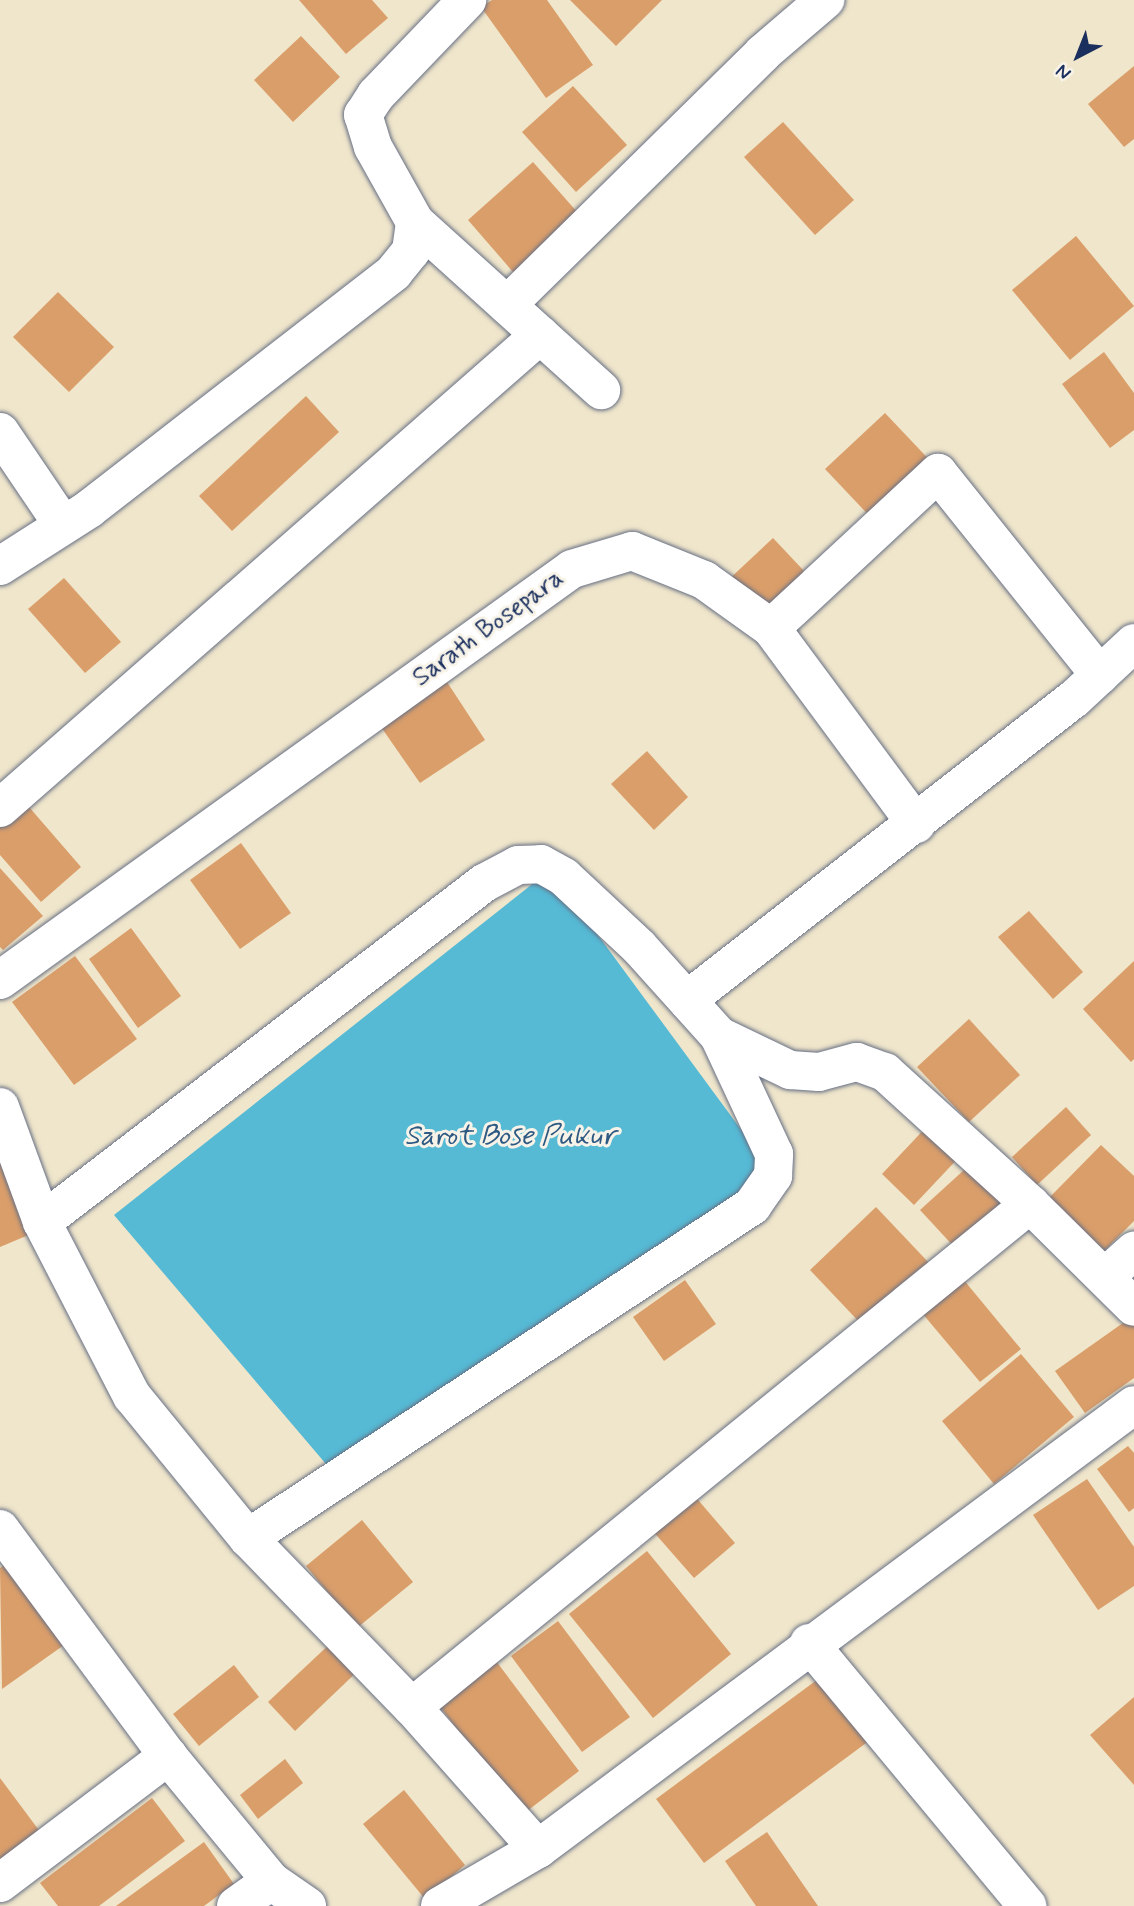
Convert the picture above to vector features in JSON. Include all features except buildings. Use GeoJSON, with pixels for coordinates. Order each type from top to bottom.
{"type":"FeatureCollection","features":[{"type":"Feature","properties":{"kind":"street"},"geometry":{"type":"LineString","coordinates":[[467,0],[376,94],[363,115],[373,148],[415,222],[601,390]]}},
{"type":"Feature","properties":{"kind":"street"},"geometry":{"type":"LineString","coordinates":[[507,305],[763,53],[825,0]]}},
{"type":"Feature","properties":{"kind":"street"},"geometry":{"type":"LineString","coordinates":[[0,566],[63,525],[394,272],[411,251],[415,222]]}},
{"type":"Feature","properties":{"kind":"street"},"geometry":{"type":"LineString","coordinates":[[0,808],[540,335]]}},
{"type":"Feature","properties":{"kind":"street"},"geometry":{"type":"LineString","coordinates":[[0,432],[63,525]]}},
{"type":"Feature","properties":{"kind":"street"},"geometry":{"type":"LineString","coordinates":[[771,628],[938,473],[1100,675]]}},
{"type":"Feature","properties":{"kind":"street","name":"Sarath Bosepara"},"geometry":{"type":"LineString","coordinates":[[0,980],[572,569],[632,551],[704,580],[771,628],[916,824]]}},
{"type":"Feature","properties":{"kind":"street"},"geometry":{"type":"LineString","coordinates":[[687,1000],[916,824],[1100,675],[1134,643]]}},
{"type":"Feature","properties":{"kind":"street"},"geometry":{"type":"LineString","coordinates":[[42,1222],[484,883],[518,865],[541,864],[564,877],[639,947],[719,1036],[774,1154],[774,1175],[752,1206],[248,1538]]}},
{"type":"Feature","properties":{"kind":"street"},"geometry":{"type":"LineString","coordinates":[[719,1036],[790,1070],[819,1072],[857,1062],[885,1072],[1030,1204],[1106,1276],[1134,1307]]}},
{"type":"Feature","properties":{"kind":"street"},"geometry":{"type":"LineString","coordinates":[[0,1107],[42,1222],[132,1396],[248,1538],[412,1707],[538,1849]]}},
{"type":"Feature","properties":{"kind":"street"},"geometry":{"type":"LineString","coordinates":[[412,1707],[1030,1204]]}},
{"type":"Feature","properties":{"kind":"street"},"geometry":{"type":"LineString","coordinates":[[1106,1276],[1134,1251]]}},
{"type":"Feature","properties":{"kind":"street"},"geometry":{"type":"LineString","coordinates":[[440,1906],[538,1849],[809,1643],[1134,1405]]}},
{"type":"Feature","properties":{"kind":"street"},"geometry":{"type":"LineString","coordinates":[[0,1529],[168,1756],[271,1881],[307,1906]]}},
{"type":"Feature","properties":{"kind":"street"},"geometry":{"type":"LineString","coordinates":[[809,1643],[1027,1906]]}},
{"type":"Feature","properties":{"kind":"street"},"geometry":{"type":"LineString","coordinates":[[0,1883],[168,1756]]}},
{"type":"Feature","properties":{"kind":"street"},"geometry":{"type":"LineString","coordinates":[[236,1906],[271,1881]]}},
{"type":"Feature","properties":{"kind":"water","name":"Sarot Bose Pukur"},"geometry":{"type":"Polygon","coordinates":[[[550,870],[773,1173],[343,1484],[114,1215],[550,870]]]}}]}
